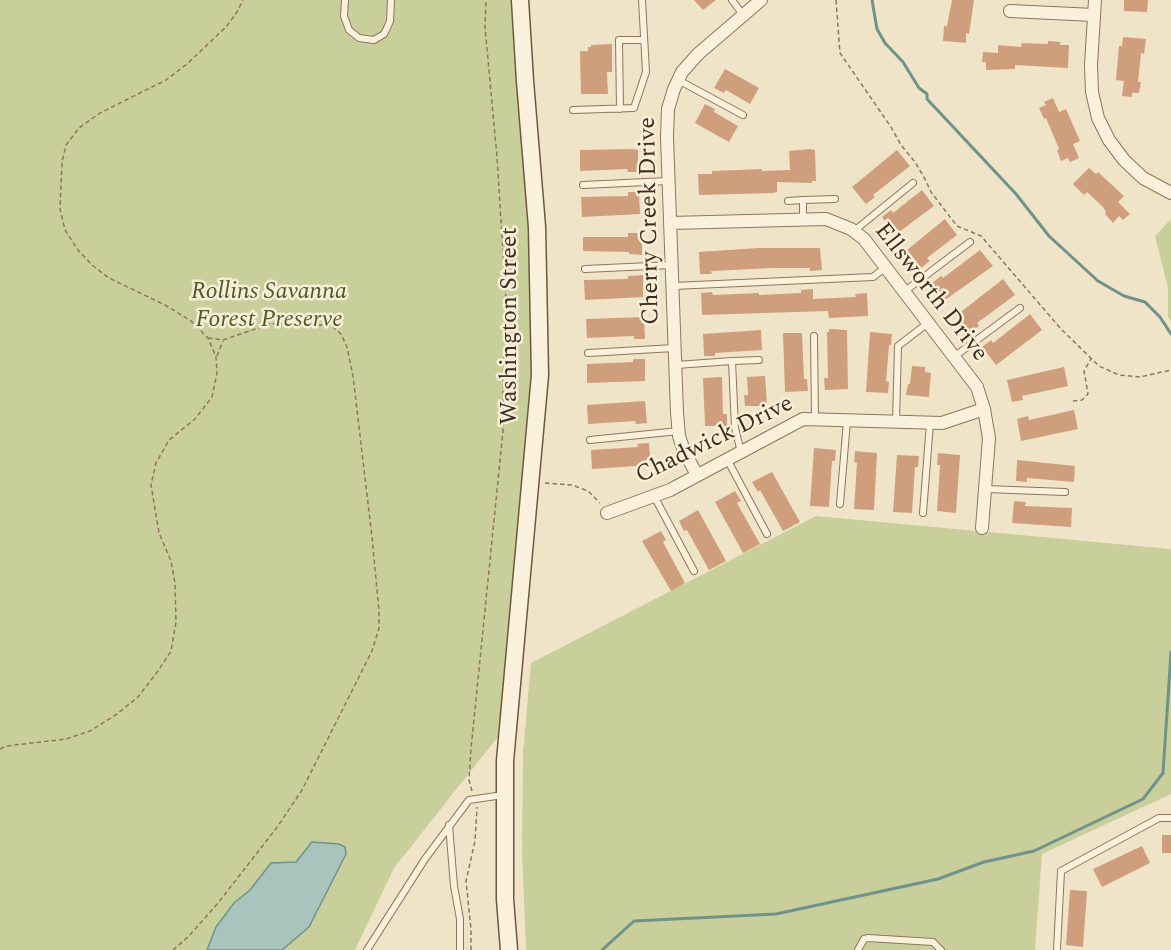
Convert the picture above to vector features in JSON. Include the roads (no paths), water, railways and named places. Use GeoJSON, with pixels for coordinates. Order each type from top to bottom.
{"type":"FeatureCollection","features":[{"type":"Feature","properties":{"kind":"main road","name":"Washington Street"},"geometry":{"type":"LineString","coordinates":[[509,950],[505,899],[505,761],[540,375],[540,286],[520,0]]}},
{"type":"Feature","properties":{"kind":"street","name":"Cherry Creek Drive"},"geometry":{"type":"LineString","coordinates":[[697,475],[684,451],[679,431],[667,137],[668,109],[682,72],[698,54],[761,0]]}},
{"type":"Feature","properties":{"kind":"street"},"geometry":{"type":"LineString","coordinates":[[1095,0],[1091,65],[1092,92],[1098,118],[1109,140],[1124,159],[1143,178],[1171,193]]}},
{"type":"Feature","properties":{"kind":"street"},"geometry":{"type":"LineString","coordinates":[[1010,11],[1094,15]]}},
{"type":"Feature","properties":{"kind":"street","name":"Ellsworth Drive"},"geometry":{"type":"LineString","coordinates":[[671,223],[826,219],[837,222],[864,239],[977,387],[989,438],[982,528]]}},
{"type":"Feature","properties":{"kind":"street","name":"Chadwick Drive"},"geometry":{"type":"LineString","coordinates":[[607,513],[654,496],[803,419],[942,423],[984,409]]}},
{"type":"Feature","properties":{"kind":"lane"},"geometry":{"type":"LineString","coordinates":[[345,0],[344,16],[349,30],[360,38],[374,40],[384,34],[390,21],[391,0]]}},
{"type":"Feature","properties":{"kind":"lane"},"geometry":{"type":"LineString","coordinates":[[573,110],[634,108],[646,72],[642,0]]}},
{"type":"Feature","properties":{"kind":"lane"},"geometry":{"type":"LineString","coordinates":[[732,0],[744,15]]}},
{"type":"Feature","properties":{"kind":"lane"},"geometry":{"type":"LineString","coordinates":[[620,109],[619,40],[644,40]]}},
{"type":"Feature","properties":{"kind":"lane"},"geometry":{"type":"LineString","coordinates":[[678,80],[743,115]]}},
{"type":"Feature","properties":{"kind":"lane"},"geometry":{"type":"LineString","coordinates":[[583,185],[669,181]]}},
{"type":"Feature","properties":{"kind":"lane"},"geometry":{"type":"LineString","coordinates":[[854,231],[875,211],[913,183]]}},
{"type":"Feature","properties":{"kind":"lane"},"geometry":{"type":"LineString","coordinates":[[788,201],[835,199]]}},
{"type":"Feature","properties":{"kind":"lane"},"geometry":{"type":"LineString","coordinates":[[802,200],[803,219]]}},
{"type":"Feature","properties":{"kind":"lane"},"geometry":{"type":"LineString","coordinates":[[905,291],[970,242]]}},
{"type":"Feature","properties":{"kind":"lane"},"geometry":{"type":"LineString","coordinates":[[585,269],[672,265]]}},
{"type":"Feature","properties":{"kind":"lane"},"geometry":{"type":"LineString","coordinates":[[673,286],[873,277],[886,267]]}},
{"type":"Feature","properties":{"kind":"lane"},"geometry":{"type":"LineString","coordinates":[[955,356],[1020,308]]}},
{"type":"Feature","properties":{"kind":"lane"},"geometry":{"type":"LineString","coordinates":[[896,422],[898,346],[929,323]]}},
{"type":"Feature","properties":{"kind":"lane"},"geometry":{"type":"LineString","coordinates":[[814,336],[815,418]]}},
{"type":"Feature","properties":{"kind":"lane"},"geometry":{"type":"LineString","coordinates":[[588,353],[675,348]]}},
{"type":"Feature","properties":{"kind":"lane"},"geometry":{"type":"LineString","coordinates":[[676,365],[759,360]]}},
{"type":"Feature","properties":{"kind":"lane"},"geometry":{"type":"LineString","coordinates":[[732,361],[735,428],[741,452]]}},
{"type":"Feature","properties":{"kind":"lane"},"geometry":{"type":"LineString","coordinates":[[840,504],[847,420]]}},
{"type":"Feature","properties":{"kind":"lane"},"geometry":{"type":"LineString","coordinates":[[923,513],[930,423]]}},
{"type":"Feature","properties":{"kind":"lane"},"geometry":{"type":"LineString","coordinates":[[590,440],[679,431]]}},
{"type":"Feature","properties":{"kind":"lane"},"geometry":{"type":"LineString","coordinates":[[727,459],[767,534]]}},
{"type":"Feature","properties":{"kind":"lane"},"geometry":{"type":"LineString","coordinates":[[986,489],[1065,492]]}},
{"type":"Feature","properties":{"kind":"lane"},"geometry":{"type":"LineString","coordinates":[[654,496],[693,571]]}},
{"type":"Feature","properties":{"kind":"lane"},"geometry":{"type":"LineString","coordinates":[[367,950],[449,825],[469,800],[504,795]]}},
{"type":"Feature","properties":{"kind":"lane"},"geometry":{"type":"LineString","coordinates":[[1057,950],[1061,871],[1159,818],[1171,818]]}},
{"type":"Feature","properties":{"kind":"lane"},"geometry":{"type":"LineString","coordinates":[[449,825],[453,886],[460,919],[460,950]]}},
{"type":"Feature","properties":{"kind":"lane"},"geometry":{"type":"LineString","coordinates":[[858,950],[864,939],[868,938],[933,942],[941,950]]}},
{"type":"Feature","properties":{"kind":"water"},"geometry":{"type":"Polygon","coordinates":[[[312,842],[339,844],[345,847],[346,854],[309,927],[282,950],[207,950],[216,927],[234,903],[250,890],[271,863],[296,862],[312,842]]]}},
{"type":"Feature","properties":{"kind":"waterway"},"geometry":{"type":"LineString","coordinates":[[872,0],[877,29],[885,43],[903,62],[919,88],[927,94],[927,99],[1016,194],[1049,236],[1098,281],[1124,296],[1145,302],[1160,317],[1171,334]]}},
{"type":"Feature","properties":{"kind":"waterway"},"geometry":{"type":"LineString","coordinates":[[602,950],[634,921],[776,914],[938,879],[984,862],[1034,851],[1143,799],[1163,773],[1171,652]]}},
{"type":"Feature","properties":{"kind":"park label","name":"Rollins Savanna Forest Preserve"},"geometry":{"type":"Point","coordinates":[269,307]}}]}
